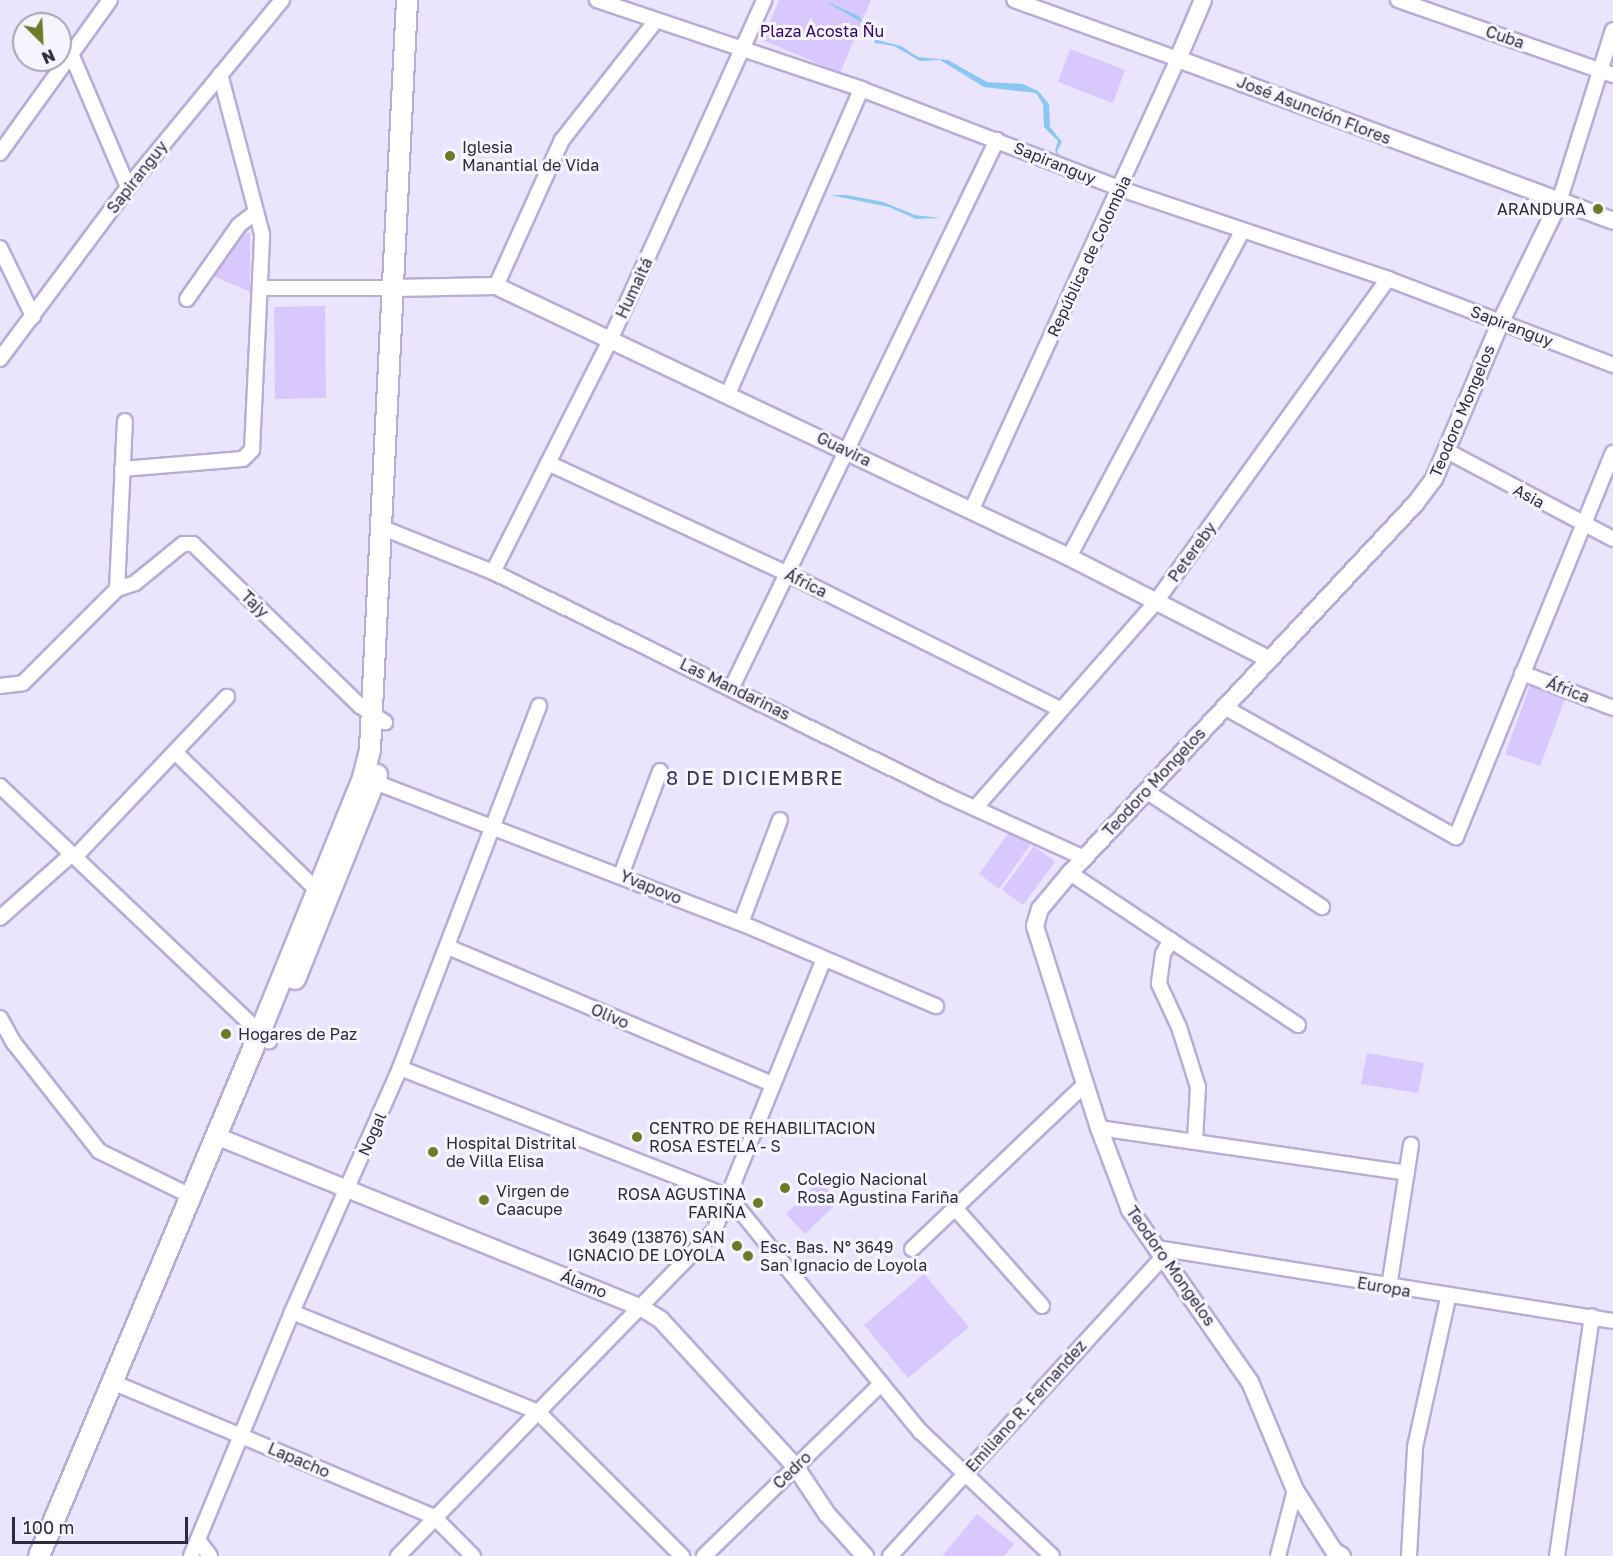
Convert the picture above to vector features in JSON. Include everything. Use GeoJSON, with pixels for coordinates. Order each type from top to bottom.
{"type":"FeatureCollection","features":[{"type":"Feature","properties":{"kind":"main road"},"geometry":{"type":"LineString","coordinates":[[39,1556],[118,1384],[369,779],[379,719],[389,530],[400,288],[407,0]]}},
{"type":"Feature","properties":{"kind":"main road"},"geometry":{"type":"LineString","coordinates":[[400,288],[420,0]]}},
{"type":"Feature","properties":{"kind":"main road"},"geometry":{"type":"LineString","coordinates":[[52,1556],[190,1196],[222,1138]]}},
{"type":"Feature","properties":{"kind":"street"},"geometry":{"type":"LineString","coordinates":[[111,0],[72,56],[128,187]]}},
{"type":"Feature","properties":{"kind":"street","name":"Sapiranguy"},"geometry":{"type":"LineString","coordinates":[[0,359],[128,187],[282,0]]}},
{"type":"Feature","properties":{"kind":"street","name":"Sapiranguy"},"geometry":{"type":"LineString","coordinates":[[597,0],[742,52],[861,89],[1120,189],[1388,279],[1613,365]]}},
{"type":"Feature","properties":{"kind":"street","name":"Humaitá"},"geometry":{"type":"LineString","coordinates":[[493,572],[611,338],[764,0]]}},
{"type":"Feature","properties":{"kind":"street","name":"José Asunción Flores"},"geometry":{"type":"LineString","coordinates":[[1014,0],[1051,6],[1178,59],[1613,221]]}},
{"type":"Feature","properties":{"kind":"street","name":"República de Colombia"},"geometry":{"type":"LineString","coordinates":[[972,511],[1120,189],[1203,0]]}},
{"type":"Feature","properties":{"kind":"street","name":"Cuba"},"geometry":{"type":"LineString","coordinates":[[1398,0],[1613,75]]}},
{"type":"Feature","properties":{"kind":"street"},"geometry":{"type":"LineString","coordinates":[[496,286],[562,141],[655,22]]}},
{"type":"Feature","properties":{"kind":"street","name":"Teodoro Mongelos"},"geometry":{"type":"LineString","coordinates":[[1342,1556],[1334,1551],[1295,1490],[1250,1382],[1130,1210],[1084,1084],[1035,926],[1040,909],[1070,873],[1415,504],[1434,479],[1501,321],[1558,202],[1613,30]]}},
{"type":"Feature","properties":{"kind":"street"},"geometry":{"type":"LineString","coordinates":[[0,153],[60,72]]}},
{"type":"Feature","properties":{"kind":"street"},"geometry":{"type":"LineString","coordinates":[[122,469],[249,456],[252,450],[262,288],[262,234],[220,74]]}},
{"type":"Feature","properties":{"kind":"street"},"geometry":{"type":"LineString","coordinates":[[728,393],[861,89]]}},
{"type":"Feature","properties":{"kind":"street"},"geometry":{"type":"LineString","coordinates":[[732,687],[997,140]]}},
{"type":"Feature","properties":{"kind":"street"},"geometry":{"type":"LineString","coordinates":[[188,299],[239,225],[256,212]]}},
{"type":"Feature","properties":{"kind":"street"},"geometry":{"type":"LineString","coordinates":[[1069,557],[1242,231]]}},
{"type":"Feature","properties":{"kind":"street"},"geometry":{"type":"LineString","coordinates":[[0,248],[33,316]]}},
{"type":"Feature","properties":{"kind":"street","name":"Petereby"},"geometry":{"type":"LineString","coordinates":[[975,808],[1155,603],[1388,279]]}},
{"type":"Feature","properties":{"kind":"street","name":"Guavira"},"geometry":{"type":"LineString","coordinates":[[400,288],[496,286],[728,393],[1069,557],[1268,659]]}},
{"type":"Feature","properties":{"kind":"street"},"geometry":{"type":"LineString","coordinates":[[262,288],[400,288]]}},
{"type":"Feature","properties":{"kind":"street"},"geometry":{"type":"LineString","coordinates":[[117,589],[125,421]]}},
{"type":"Feature","properties":{"kind":"street","name":"Asia"},"geometry":{"type":"LineString","coordinates":[[1447,451],[1582,525],[1613,539]]}},
{"type":"Feature","properties":{"kind":"street"},"geometry":{"type":"LineString","coordinates":[[1224,707],[1456,837],[1613,453]]}},
{"type":"Feature","properties":{"kind":"street","name":"África"},"geometry":{"type":"LineString","coordinates":[[548,463],[786,573],[1060,709]]}},
{"type":"Feature","properties":{"kind":"street","name":"Las Mandarinas"},"geometry":{"type":"LineString","coordinates":[[389,530],[493,572],[732,687],[975,808],[1084,858]]}},
{"type":"Feature","properties":{"kind":"street","name":"Tajy"},"geometry":{"type":"LineString","coordinates":[[0,686],[23,683],[117,589],[135,583],[183,544],[193,544],[379,719]]}},
{"type":"Feature","properties":{"kind":"street","name":"África"},"geometry":{"type":"LineString","coordinates":[[1522,673],[1613,708]]}},
{"type":"Feature","properties":{"kind":"street"},"geometry":{"type":"LineString","coordinates":[[0,918],[74,856],[227,697]]}},
{"type":"Feature","properties":{"kind":"street","name":"Nogal"},"geometry":{"type":"LineString","coordinates":[[191,1556],[243,1436],[292,1312],[400,1068],[495,827],[539,706]]}},
{"type":"Feature","properties":{"kind":"street"},"geometry":{"type":"LineString","coordinates":[[175,752],[322,895]]}},
{"type":"Feature","properties":{"kind":"street"},"geometry":{"type":"LineString","coordinates":[[621,875],[660,771]]}},
{"type":"Feature","properties":{"kind":"street","name":"Yvapovo"},"geometry":{"type":"LineString","coordinates":[[369,779],[741,923],[936,1006]]}},
{"type":"Feature","properties":{"kind":"street"},"geometry":{"type":"LineString","coordinates":[[0,786],[264,1036]]}},
{"type":"Feature","properties":{"kind":"street"},"geometry":{"type":"LineString","coordinates":[[1146,791],[1322,907]]}},
{"type":"Feature","properties":{"kind":"street"},"geometry":{"type":"LineString","coordinates":[[741,923],[780,820]]}},
{"type":"Feature","properties":{"kind":"street"},"geometry":{"type":"LineString","coordinates":[[1070,873],[1298,1025]]}},
{"type":"Feature","properties":{"kind":"street"},"geometry":{"type":"LineString","coordinates":[[1171,940],[1163,954],[1159,984],[1179,1026],[1198,1087],[1195,1140]]}},
{"type":"Feature","properties":{"kind":"street","name":"Olivo"},"geometry":{"type":"LineString","coordinates":[[448,947],[772,1084]]}},
{"type":"Feature","properties":{"kind":"street"},"geometry":{"type":"LineString","coordinates":[[398,1556],[642,1308],[714,1231],[824,958]]}},
{"type":"Feature","properties":{"kind":"street"},"geometry":{"type":"LineString","coordinates":[[0,1018],[14,1043],[99,1151],[190,1196]]}},
{"type":"Feature","properties":{"kind":"street"},"geometry":{"type":"LineString","coordinates":[[400,1068],[729,1197],[881,1384],[964,1475],[1052,1556]]}},
{"type":"Feature","properties":{"kind":"street"},"geometry":{"type":"LineString","coordinates":[[912,1249],[1084,1084]]}},
{"type":"Feature","properties":{"kind":"street"},"geometry":{"type":"LineString","coordinates":[[1099,1128],[1195,1140],[1407,1173]]}},
{"type":"Feature","properties":{"kind":"street","name":"Álamo"},"geometry":{"type":"LineString","coordinates":[[222,1138],[348,1187],[642,1308],[661,1320],[795,1466],[827,1514],[865,1556]]}},
{"type":"Feature","properties":{"kind":"street"},"geometry":{"type":"LineString","coordinates":[[1389,1287],[1411,1145]]}},
{"type":"Feature","properties":{"kind":"street"},"geometry":{"type":"LineString","coordinates":[[955,1208],[1042,1306]]}},
{"type":"Feature","properties":{"kind":"street","name":"Europa"},"geometry":{"type":"LineString","coordinates":[[1160,1253],[1613,1321]]}},
{"type":"Feature","properties":{"kind":"street","name":"Emiliano R. Fernandez"},"geometry":{"type":"LineString","coordinates":[[890,1556],[1160,1253]]}},
{"type":"Feature","properties":{"kind":"street"},"geometry":{"type":"LineString","coordinates":[[1409,1556],[1415,1448],[1449,1298]]}},
{"type":"Feature","properties":{"kind":"street"},"geometry":{"type":"LineString","coordinates":[[292,1312],[538,1412],[682,1556]]}},
{"type":"Feature","properties":{"kind":"street"},"geometry":{"type":"LineString","coordinates":[[1557,1556],[1592,1317]]}},
{"type":"Feature","properties":{"kind":"street","name":"Lapacho"},"geometry":{"type":"LineString","coordinates":[[118,1384],[434,1517],[473,1556]]}},
{"type":"Feature","properties":{"kind":"street","name":"Cedro"},"geometry":{"type":"LineString","coordinates":[[704,1556],[881,1384]]}},
{"type":"Feature","properties":{"kind":"street"},"geometry":{"type":"LineString","coordinates":[[1278,1556],[1295,1490]]}},
{"type":"Feature","properties":{"kind":"street"},"geometry":{"type":"LineString","coordinates":[[198,1540],[210,1556]]}},
{"type":"Feature","properties":{"kind":"green space","name":"Plaza Acosta Ñu"},"geometry":{"type":"Polygon","coordinates":[[[779,0],[871,0],[840,73],[763,40],[779,0]]]}},
{"type":"Feature","properties":{"kind":"green space"},"geometry":{"type":"Polygon","coordinates":[[[1070,49],[1125,70],[1113,103],[1058,82],[1070,49]]]}},
{"type":"Feature","properties":{"kind":"green space"},"geometry":{"type":"Polygon","coordinates":[[[245,233],[250,233],[250,292],[213,276],[245,233]]]}},
{"type":"Feature","properties":{"kind":"green space"},"geometry":{"type":"Polygon","coordinates":[[[325,306],[326,398],[275,399],[274,307],[325,306]]]}},
{"type":"Feature","properties":{"kind":"green space"},"geometry":{"type":"Polygon","coordinates":[[[1530,686],[1565,699],[1540,766],[1505,754],[1530,686]]]}},
{"type":"Feature","properties":{"kind":"green space"},"geometry":{"type":"Polygon","coordinates":[[[1010,831],[1030,845],[999,889],[979,874],[1010,831]]]}},
{"type":"Feature","properties":{"kind":"green space"},"geometry":{"type":"Polygon","coordinates":[[[1034,846],[1055,862],[1023,905],[1002,890],[1034,846]]]}},
{"type":"Feature","properties":{"kind":"green space"},"geometry":{"type":"Polygon","coordinates":[[[1367,1053],[1424,1063],[1418,1093],[1361,1084],[1367,1053]]]}},
{"type":"Feature","properties":{"kind":"green space"},"geometry":{"type":"Polygon","coordinates":[[[819,1181],[839,1201],[805,1234],[786,1214],[819,1181]]]}},
{"type":"Feature","properties":{"kind":"green space"},"geometry":{"type":"Polygon","coordinates":[[[924,1274],[969,1327],[908,1378],[864,1325],[924,1274]]]}},
{"type":"Feature","properties":{"kind":"green space"},"geometry":{"type":"Polygon","coordinates":[[[977,1514],[1014,1544],[1004,1556],[942,1556],[977,1514]]]}},
{"type":"Feature","properties":{"kind":"water"},"geometry":{"type":"Polygon","coordinates":[[[823,0],[859,16],[873,39],[901,46],[918,57],[948,60],[987,82],[1023,84],[1038,91],[1049,104],[1050,127],[1062,142],[1057,151],[1060,156],[1115,176],[1059,159],[1055,150],[1058,141],[1044,127],[1043,104],[1036,93],[984,87],[940,60],[920,61],[894,46],[875,43],[861,22],[823,0]]]}},
{"type":"Feature","properties":{"kind":"water"},"geometry":{"type":"Polygon","coordinates":[[[830,195],[847,195],[883,202],[915,215],[941,218],[916,219],[889,207],[830,195]]]}},
{"type":"Feature","properties":{"kind":"place","name":"Iglesia Manantial de Vida"},"geometry":{"type":"Point","coordinates":[450,156]}},
{"type":"Feature","properties":{"kind":"place","name":"ARANDURA"},"geometry":{"type":"Point","coordinates":[1598,209]}},
{"type":"Feature","properties":{"kind":"place","name":"Hogares de Paz"},"geometry":{"type":"Point","coordinates":[226,1034]}},
{"type":"Feature","properties":{"kind":"place","name":"CENTRO DE REHABILITACION ROSA ESTELA - S"},"geometry":{"type":"Point","coordinates":[637,1137]}},
{"type":"Feature","properties":{"kind":"place","name":"Hospital Distrital de Villa Elisa"},"geometry":{"type":"Point","coordinates":[433,1152]}},
{"type":"Feature","properties":{"kind":"place","name":"Colegio Nacional Rosa Agustina Fariña"},"geometry":{"type":"Point","coordinates":[785,1188]}},
{"type":"Feature","properties":{"kind":"place","name":"Virgen de Caacupe"},"geometry":{"type":"Point","coordinates":[484,1200]}},
{"type":"Feature","properties":{"kind":"place","name":"ROSA AGUSTINA FARIÑA"},"geometry":{"type":"Point","coordinates":[758,1203]}},
{"type":"Feature","properties":{"kind":"place","name":"3649 (13876) SAN IGNACIO DE LOYOLA"},"geometry":{"type":"Point","coordinates":[737,1246]}},
{"type":"Feature","properties":{"kind":"place","name":"Esc. Bas. N° 3649 San Ignacio de Loyola"},"geometry":{"type":"Point","coordinates":[748,1256]}},
{"type":"Feature","properties":{"kind":"district","name":"8 DE DICIEMBRE"},"geometry":{"type":"Point","coordinates":[755,777]}}]}
